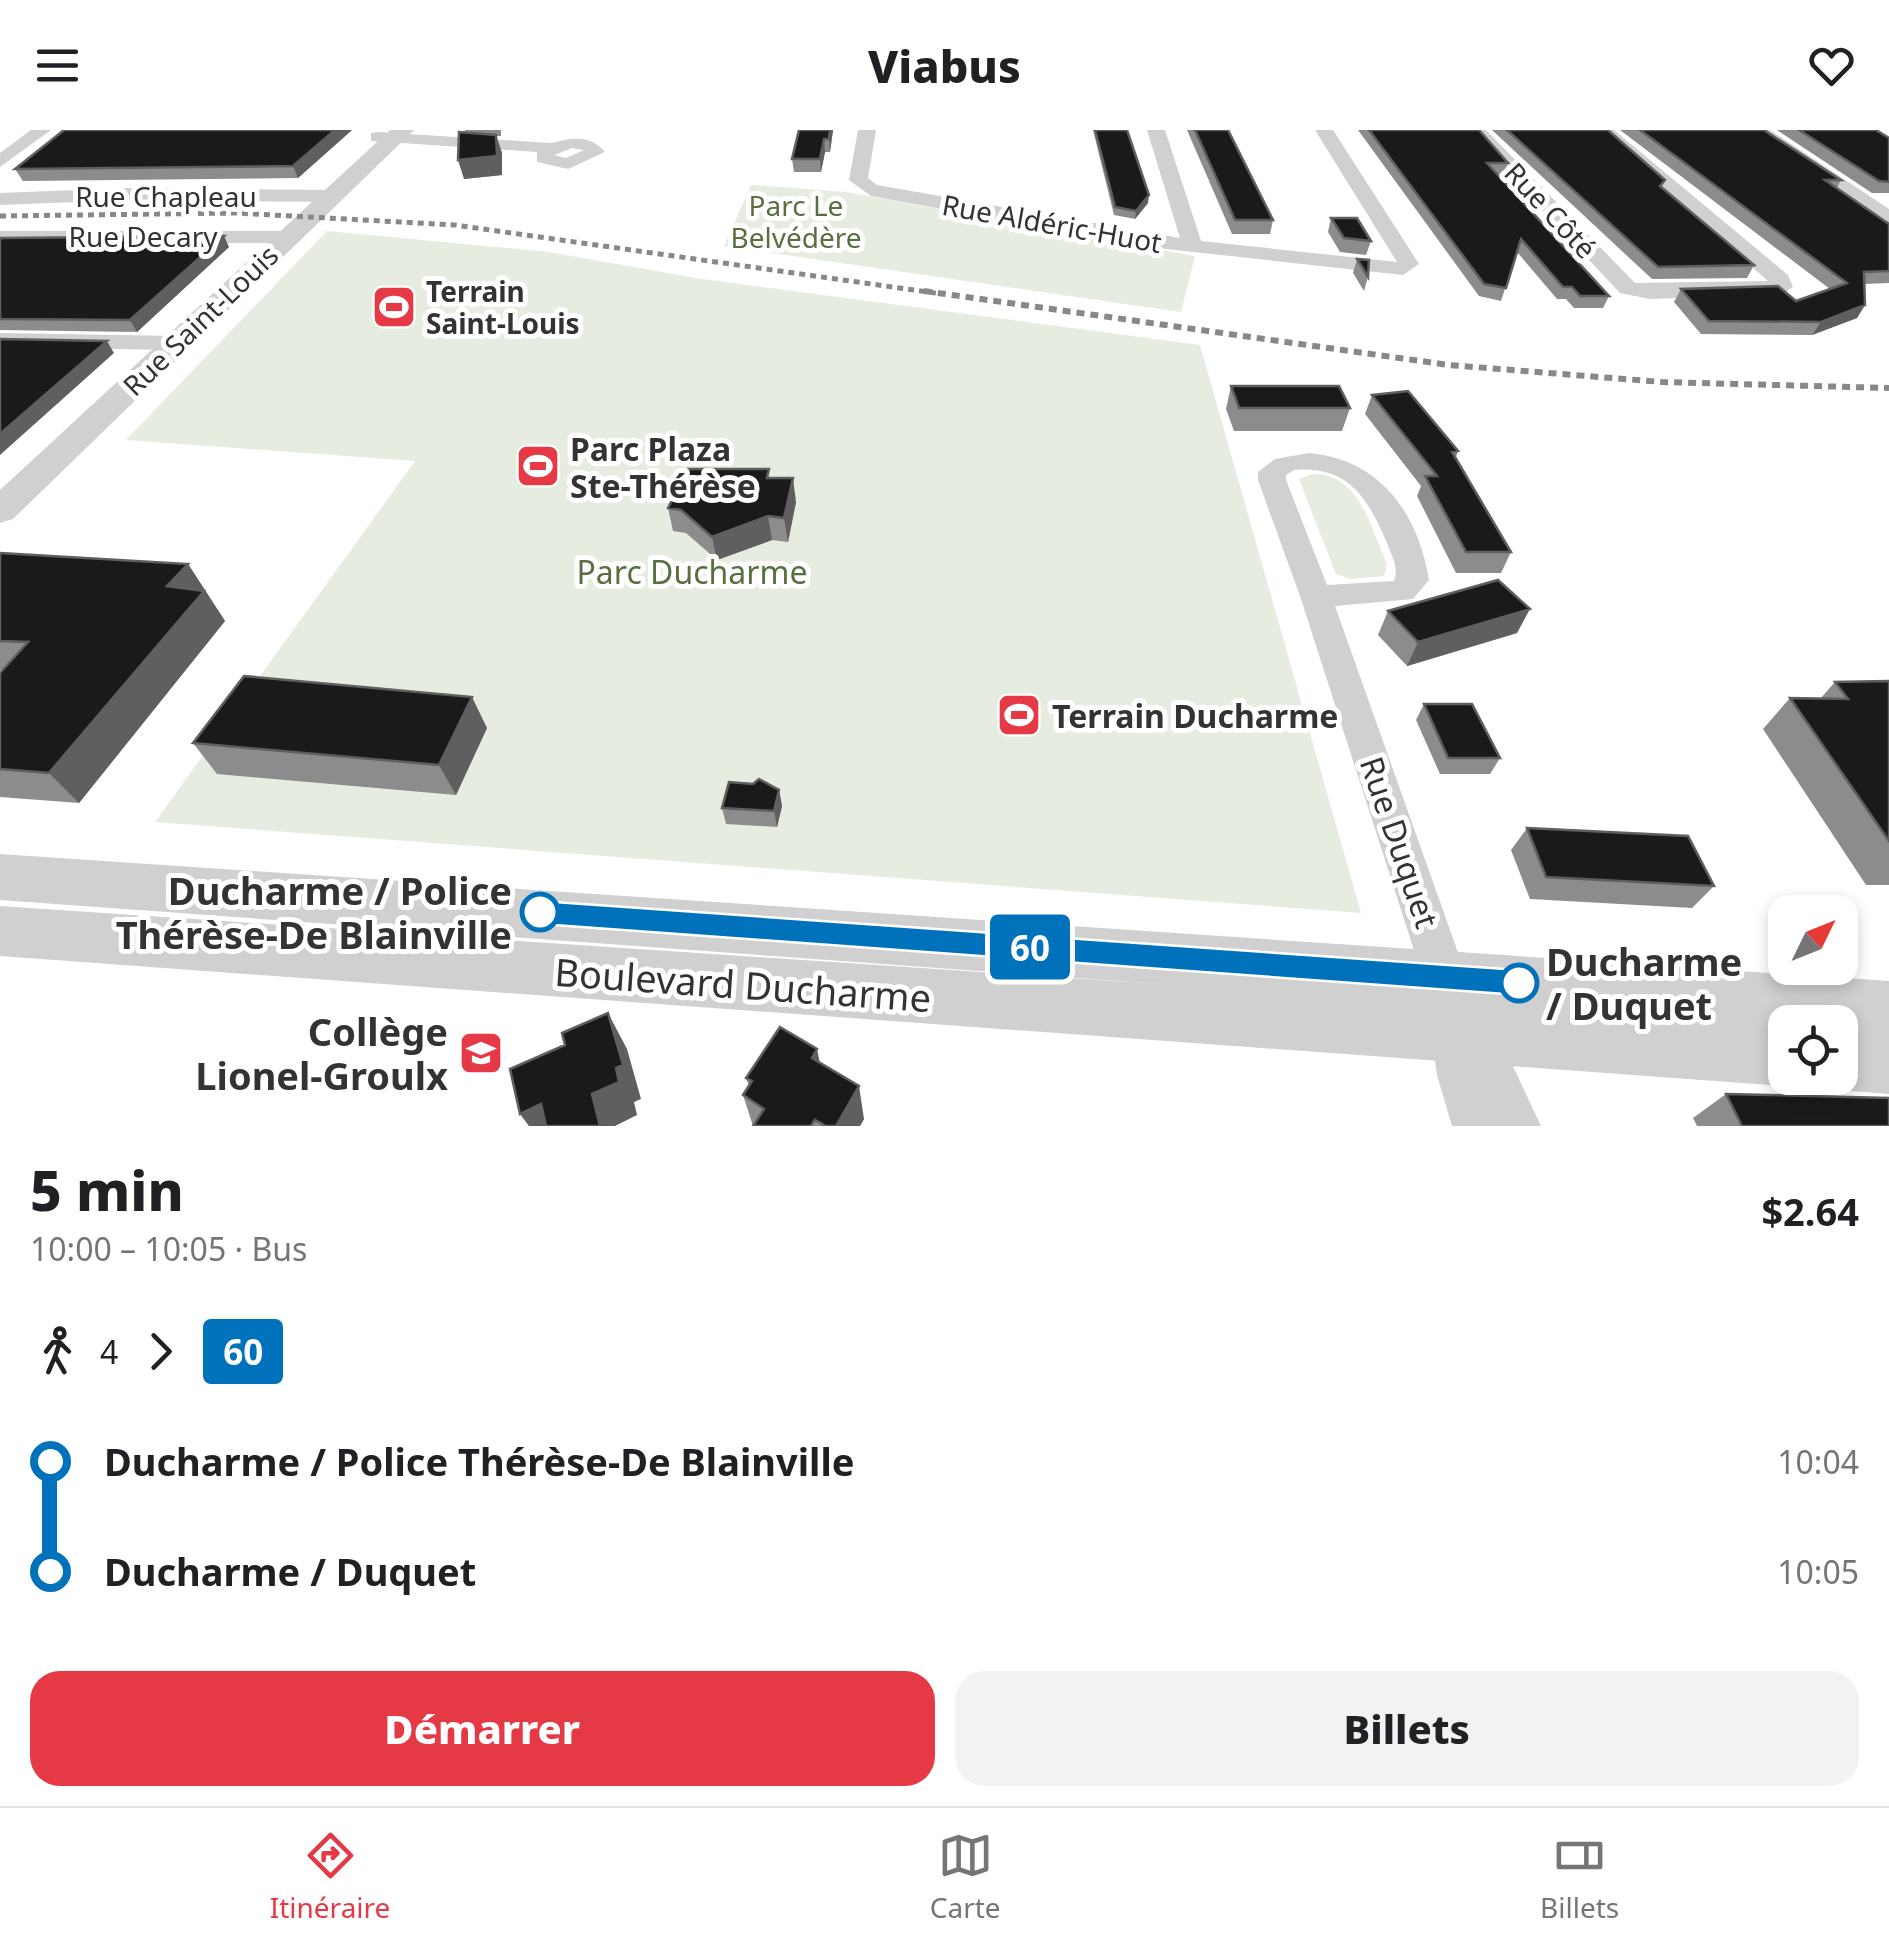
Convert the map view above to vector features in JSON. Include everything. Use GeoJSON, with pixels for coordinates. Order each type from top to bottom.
{"type":"FeatureCollection","features":[{"type":"Feature","properties":{"kind":"street"},"geometry":{"type":"LineString","coordinates":[[0,162],[42,130]]}},
{"type":"Feature","properties":{"kind":"street","name":"Rue Aldéric-Huot"},"geometry":{"type":"LineString","coordinates":[[867,130],[858,180],[868,189],[1193,247],[1403,270],[1408,264],[1324,130]]}},
{"type":"Feature","properties":{"kind":"street"},"geometry":{"type":"LineString","coordinates":[[1156,130],[1193,247]]}},
{"type":"Feature","properties":{"kind":"street","name":"Rue Côté"},"geometry":{"type":"LineString","coordinates":[[1476,130],[1628,288],[1650,292],[1782,287],[1780,280],[1604,130]]}},
{"type":"Feature","properties":{"kind":"street"},"geometry":{"type":"LineString","coordinates":[[1758,130],[1889,218]]}},
{"type":"Feature","properties":{"kind":"street"},"geometry":{"type":"LineString","coordinates":[[390,134],[551,148]]}},
{"type":"Feature","properties":{"kind":"street","name":"Rue Saint-Louis"},"geometry":{"type":"LineString","coordinates":[[6,493],[390,134]]}},
{"type":"Feature","properties":{"kind":"street","name":"Rue Chapleau"},"geometry":{"type":"LineString","coordinates":[[0,199],[321,196]]}},
{"type":"Feature","properties":{"kind":"street","name":"Rue Decary"},"geometry":{"type":"LineString","coordinates":[[0,237],[276,237]]}},
{"type":"Feature","properties":{"kind":"street"},"geometry":{"type":"LineString","coordinates":[[0,340],[165,342]]}},
{"type":"Feature","properties":{"kind":"street","name":"Rue Duquet"},"geometry":{"type":"LineString","coordinates":[[1316,596],[1402,591],[1413,580],[1411,566],[1366,476],[1336,463],[1285,464],[1272,472],[1272,480],[1316,596],[1464,1033],[1517,1126]]}},
{"type":"Feature","properties":{"kind":"street","name":"Boulevard Ducharme"},"geometry":{"type":"LineString","coordinates":[[0,876],[1889,1009]]}},
{"type":"Feature","properties":{"kind":"street","name":"Boulevard Ducharme"},"geometry":{"type":"LineString","coordinates":[[0,931],[1768,1055]]}},
{"type":"Feature","properties":{"kind":"street","name":"Rue Duquet"},"geometry":{"type":"LineString","coordinates":[[1464,1033],[1460,1075],[1476,1126]]}},
{"type":"Feature","properties":{"kind":"street"},"geometry":{"type":"LineString","coordinates":[[1858,1061],[1889,1064]]}},
{"type":"Feature","properties":{"kind":"green space","name":"Parc Le Belvédère"},"geometry":{"type":"Polygon","coordinates":[[[751,185],[846,192],[1195,256],[1181,312],[724,246],[751,185]]]}},
{"type":"Feature","properties":{"kind":"green space","name":"Parc Ducharme"},"geometry":{"type":"Polygon","coordinates":[[[327,231],[549,252],[695,278],[1200,345],[1361,913],[155,822],[415,461],[126,440],[327,231]]]}},
{"type":"Feature","properties":{"kind":"green space"},"geometry":{"type":"Polygon","coordinates":[[[1312,474],[1342,482],[1352,492],[1387,564],[1384,576],[1351,579],[1336,574],[1299,479],[1312,474]]]}},
{"type":"Feature","properties":{"kind":"building"},"geometry":{"type":"Polygon","coordinates":[[[64,130],[335,130],[293,166],[15,169],[64,130]]]}},
{"type":"Feature","properties":{"kind":"building"},"geometry":{"type":"Polygon","coordinates":[[[799,130],[830,130],[820,159],[792,159],[799,130]]]}},
{"type":"Feature","properties":{"kind":"building"},"geometry":{"type":"Polygon","coordinates":[[[1095,130],[1127,130],[1149,195],[1136,211],[1115,207],[1095,130]]]}},
{"type":"Feature","properties":{"kind":"building"},"geometry":{"type":"Polygon","coordinates":[[[1195,130],[1228,130],[1273,220],[1235,220],[1195,130]]]}},
{"type":"Feature","properties":{"kind":"building"},"geometry":{"type":"Polygon","coordinates":[[[1369,130],[1479,130],[1508,163],[1487,163],[1609,296],[1580,296],[1572,287],[1563,287],[1521,239],[1506,288],[1484,284],[1369,130]]]}},
{"type":"Feature","properties":{"kind":"building"},"geometry":{"type":"Polygon","coordinates":[[[1507,130],[1608,130],[1665,180],[1660,186],[1754,265],[1658,267],[1507,130]]]}},
{"type":"Feature","properties":{"kind":"building"},"geometry":{"type":"Polygon","coordinates":[[[1640,130],[1764,130],[1841,180],[1825,180],[1889,224],[1889,271],[1864,272],[1865,305],[1821,322],[1709,321],[1681,289],[1778,286],[1796,301],[1847,283],[1640,130]]]}},
{"type":"Feature","properties":{"kind":"building"},"geometry":{"type":"Polygon","coordinates":[[[1799,130],[1876,130],[1889,138],[1889,182],[1879,181],[1799,130]]]}},
{"type":"Feature","properties":{"kind":"building"},"geometry":{"type":"Polygon","coordinates":[[[459,132],[496,135],[497,156],[458,160],[459,132]]]}},
{"type":"Feature","properties":{"kind":"building"},"geometry":{"type":"Polygon","coordinates":[[[1331,218],[1357,218],[1371,241],[1344,238],[1331,218]]]}},
{"type":"Feature","properties":{"kind":"building"},"geometry":{"type":"Polygon","coordinates":[[[224,236],[130,320],[0,319],[0,238],[224,236]]]}},
{"type":"Feature","properties":{"kind":"building"},"geometry":{"type":"Polygon","coordinates":[[[1357,259],[1369,260],[1368,277],[1357,259]]]}},
{"type":"Feature","properties":{"kind":"building"},"geometry":{"type":"Polygon","coordinates":[[[0,339],[107,341],[0,434],[0,339]]]}},
{"type":"Feature","properties":{"kind":"building"},"geometry":{"type":"Polygon","coordinates":[[[1231,386],[1339,386],[1350,408],[1239,408],[1231,386]]]}},
{"type":"Feature","properties":{"kind":"building"},"geometry":{"type":"Polygon","coordinates":[[[1408,391],[1458,451],[1452,452],[1511,552],[1466,552],[1425,476],[1437,476],[1372,395],[1408,391]]]}},
{"type":"Feature","properties":{"kind":"building"},"geometry":{"type":"Polygon","coordinates":[[[688,469],[769,469],[767,478],[793,478],[784,518],[768,516],[712,537],[681,510],[668,508],[688,469]]]}},
{"type":"Feature","properties":{"kind":"building"},"geometry":{"type":"Polygon","coordinates":[[[0,553],[188,564],[167,586],[204,591],[49,773],[0,769],[0,673],[28,642],[0,641],[0,553]]]}},
{"type":"Feature","properties":{"kind":"building"},"geometry":{"type":"Polygon","coordinates":[[[1498,580],[1530,609],[1418,642],[1388,611],[1498,580]]]}},
{"type":"Feature","properties":{"kind":"building"},"geometry":{"type":"Polygon","coordinates":[[[244,676],[472,697],[439,765],[193,743],[244,676]]]}},
{"type":"Feature","properties":{"kind":"building"},"geometry":{"type":"Polygon","coordinates":[[[1889,681],[1889,841],[1790,698],[1848,699],[1835,682],[1889,681]]]}},
{"type":"Feature","properties":{"kind":"building"},"geometry":{"type":"Polygon","coordinates":[[[1424,704],[1472,704],[1500,758],[1448,758],[1424,704]]]}},
{"type":"Feature","properties":{"kind":"building"},"geometry":{"type":"Polygon","coordinates":[[[759,779],[779,790],[774,811],[722,808],[729,782],[753,784],[759,779]]]}},
{"type":"Feature","properties":{"kind":"building"},"geometry":{"type":"Polygon","coordinates":[[[1527,828],[1688,836],[1714,886],[1546,877],[1527,828]]]}},
{"type":"Feature","properties":{"kind":"building"},"geometry":{"type":"Polygon","coordinates":[[[608,1013],[623,1065],[616,1068],[619,1082],[592,1094],[600,1126],[546,1126],[541,1104],[520,1114],[510,1069],[565,1045],[562,1033],[608,1013]]]}},
{"type":"Feature","properties":{"kind":"building"},"geometry":{"type":"Polygon","coordinates":[[[780,1027],[817,1049],[812,1058],[859,1086],[836,1126],[815,1120],[811,1126],[753,1126],[764,1109],[743,1095],[752,1081],[746,1078],[780,1027]]]}},
{"type":"Feature","properties":{"kind":"building"},"geometry":{"type":"Polygon","coordinates":[[[1726,1094],[1889,1098],[1889,1126],[1742,1126],[1726,1094]]]}},
{"type":"Feature","properties":{"kind":"railway"},"geometry":{"type":"LineString","coordinates":[[0,216],[236,213],[455,225],[942,294]]}},
{"type":"Feature","properties":{"kind":"railway"},"geometry":{"type":"LineString","coordinates":[[924,291],[1449,365],[1662,382],[1889,388]]}},
{"type":"Feature","properties":{"kind":"bus line","name":"60"},"geometry":{"type":"LineString","coordinates":[[540,912],[1519,983]]}},
{"type":"Feature","properties":{"kind":"place","name":"Terrain Saint-Louis"},"geometry":{"type":"Point","coordinates":[394,307]}},
{"type":"Feature","properties":{"kind":"place","name":"Parc Plaza Ste-Thérèse"},"geometry":{"type":"Point","coordinates":[538,466]}},
{"type":"Feature","properties":{"kind":"place","name":"Terrain Ducharme"},"geometry":{"type":"Point","coordinates":[1019,715]}},
{"type":"Feature","properties":{"kind":"place","name":"Ducharme / Police Thérèse-De Blainville"},"geometry":{"type":"Point","coordinates":[540,912]}},
{"type":"Feature","properties":{"kind":"place","name":"Ducharme / Duquet"},"geometry":{"type":"Point","coordinates":[1519,983]}},
{"type":"Feature","properties":{"kind":"place","name":"Collège Lionel-Groulx"},"geometry":{"type":"Point","coordinates":[481,1053]}}]}
